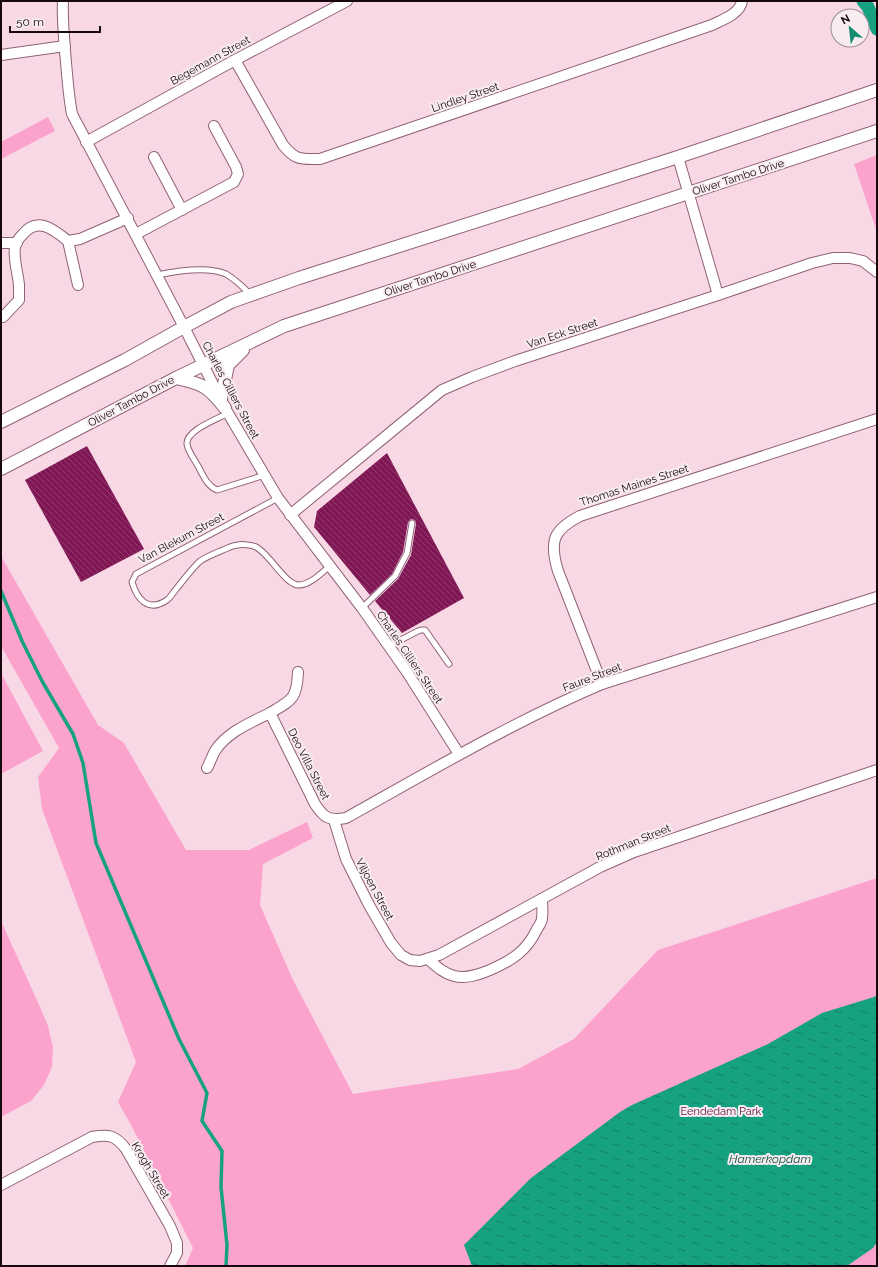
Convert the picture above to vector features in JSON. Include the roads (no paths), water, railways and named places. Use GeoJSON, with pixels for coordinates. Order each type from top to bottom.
{"type":"FeatureCollection","features":[{"type":"Feature","properties":{"kind":"street","name":"Charles Cilliers Street"},"geometry":{"type":"LineString","coordinates":[[63,1],[64,46],[69,100],[72,114],[128,218],[225,407],[278,498],[389,646],[459,754]]}},
{"type":"Feature","properties":{"kind":"street","name":"Begemann Street"},"geometry":{"type":"LineString","coordinates":[[86,142],[347,1]]}},
{"type":"Feature","properties":{"kind":"street","name":"Lindley Street"},"geometry":{"type":"LineString","coordinates":[[236,60],[283,145],[291,154],[301,159],[320,159],[712,25],[731,17],[742,1]]}},
{"type":"Feature","properties":{"kind":"street"},"geometry":{"type":"LineString","coordinates":[[1,55],[64,46]]}},
{"type":"Feature","properties":{"kind":"street"},"geometry":{"type":"LineString","coordinates":[[1,422],[126,360],[184,326],[231,302],[299,278],[678,157],[877,90]]}},
{"type":"Feature","properties":{"kind":"street"},"geometry":{"type":"LineString","coordinates":[[136,234],[231,185],[238,177],[236,167],[214,126]]}},
{"type":"Feature","properties":{"kind":"street","name":"Oliver Tambo Drive"},"geometry":{"type":"LineString","coordinates":[[1,469],[176,378],[284,326],[877,131]]}},
{"type":"Feature","properties":{"kind":"street"},"geometry":{"type":"LineString","coordinates":[[154,157],[182,210]]}},
{"type":"Feature","properties":{"kind":"street"},"geometry":{"type":"LineString","coordinates":[[678,157],[718,295]]}},
{"type":"Feature","properties":{"kind":"street"},"geometry":{"type":"LineString","coordinates":[[68,240],[80,239],[128,218]]}},
{"type":"Feature","properties":{"kind":"street"},"geometry":{"type":"LineString","coordinates":[[3,317],[18,300],[19,285],[15,248],[19,238],[28,228],[32,226],[42,225],[55,230],[68,240],[78,285]]}},
{"type":"Feature","properties":{"kind":"street"},"geometry":{"type":"LineString","coordinates":[[1,243],[17,243]]}},
{"type":"Feature","properties":{"kind":"street","name":"Van Eck Street"},"geometry":{"type":"LineString","coordinates":[[290,515],[442,390],[472,377],[515,361],[812,263],[833,258],[850,258],[863,261],[877,272]]}},
{"type":"Feature","properties":{"kind":"street"},"geometry":{"type":"LineString","coordinates":[[225,407],[228,365],[235,356],[258,338]]}},
{"type":"Feature","properties":{"kind":"street"},"geometry":{"type":"LineString","coordinates":[[176,378],[204,385],[225,407]]}},
{"type":"Feature","properties":{"kind":"street","name":"Thomas Maines Street"},"geometry":{"type":"LineString","coordinates":[[602,684],[553,557],[554,542],[560,528],[580,516],[877,419]]}},
{"type":"Feature","properties":{"kind":"street","name":"Faure Street"},"geometry":{"type":"LineString","coordinates":[[334,820],[346,818],[459,754],[565,700],[602,684],[877,596]]}},
{"type":"Feature","properties":{"kind":"street"},"geometry":{"type":"LineString","coordinates":[[207,768],[215,751],[224,740],[237,730],[270,713],[288,702],[293,697],[297,686],[298,672]]}},
{"type":"Feature","properties":{"kind":"street","name":"Deo Villa Street"},"geometry":{"type":"LineString","coordinates":[[270,713],[315,804],[325,816],[334,820]]}},
{"type":"Feature","properties":{"kind":"street","name":"Rothman Street"},"geometry":{"type":"LineString","coordinates":[[410,960],[420,961],[428,959],[600,867],[634,852],[877,770]]}},
{"type":"Feature","properties":{"kind":"street","name":"Viljoen Street"},"geometry":{"type":"LineString","coordinates":[[334,820],[346,859],[369,905],[391,943],[401,955],[410,960]]}},
{"type":"Feature","properties":{"kind":"street"},"geometry":{"type":"LineString","coordinates":[[428,959],[444,972],[453,976],[464,977],[478,975],[503,964],[518,955],[528,945],[534,936],[542,918],[542,899]]}},
{"type":"Feature","properties":{"kind":"street","name":"Krogh Street"},"geometry":{"type":"LineString","coordinates":[[1,1185],[92,1137],[105,1135],[113,1137],[121,1142],[126,1149],[170,1226],[177,1243],[177,1253],[170,1266]]}},
{"type":"Feature","properties":{"kind":"lane"},"geometry":{"type":"LineString","coordinates":[[157,275],[180,270],[218,272],[232,278],[251,295]]}},
{"type":"Feature","properties":{"kind":"lane"},"geometry":{"type":"LineString","coordinates":[[225,407],[194,431],[188,440],[187,444],[190,452],[204,478],[208,484],[217,490],[264,475]]}},
{"type":"Feature","properties":{"kind":"lane","name":"Van Blekum Street"},"geometry":{"type":"LineString","coordinates":[[278,498],[136,574],[132,582],[135,592],[142,601],[149,605],[158,604],[168,599],[190,571],[201,560],[222,550],[238,545],[256,547],[268,557],[286,578],[294,584],[300,585],[313,580],[330,566]]}},
{"type":"Feature","properties":{"kind":"lane"},"geometry":{"type":"LineString","coordinates":[[362,608],[395,576],[407,554],[412,523]]}},
{"type":"Feature","properties":{"kind":"lane"},"geometry":{"type":"LineString","coordinates":[[389,646],[421,630],[424,630],[449,664]]}},
{"type":"Feature","properties":{"kind":"water","name":"Hamerkopdam"},"geometry":{"type":"Polygon","coordinates":[[[877,995],[877,1242],[873,1248],[847,1266],[472,1266],[464,1245],[531,1178],[620,1112],[632,1105],[768,1044],[822,1013],[877,995]]]}},
{"type":"Feature","properties":{"kind":"waterway"},"geometry":{"type":"LineString","coordinates":[[863,1],[868,7],[877,29]]}},
{"type":"Feature","properties":{"kind":"waterway"},"geometry":{"type":"LineString","coordinates":[[1,591],[22,641],[42,681],[73,734],[83,763],[96,843],[179,1039],[207,1093],[202,1121],[222,1151],[221,1187],[227,1245],[226,1266]]}},
{"type":"Feature","properties":{"kind":"park label","name":"Eendedam Park"},"geometry":{"type":"Point","coordinates":[721,1111]}}]}
